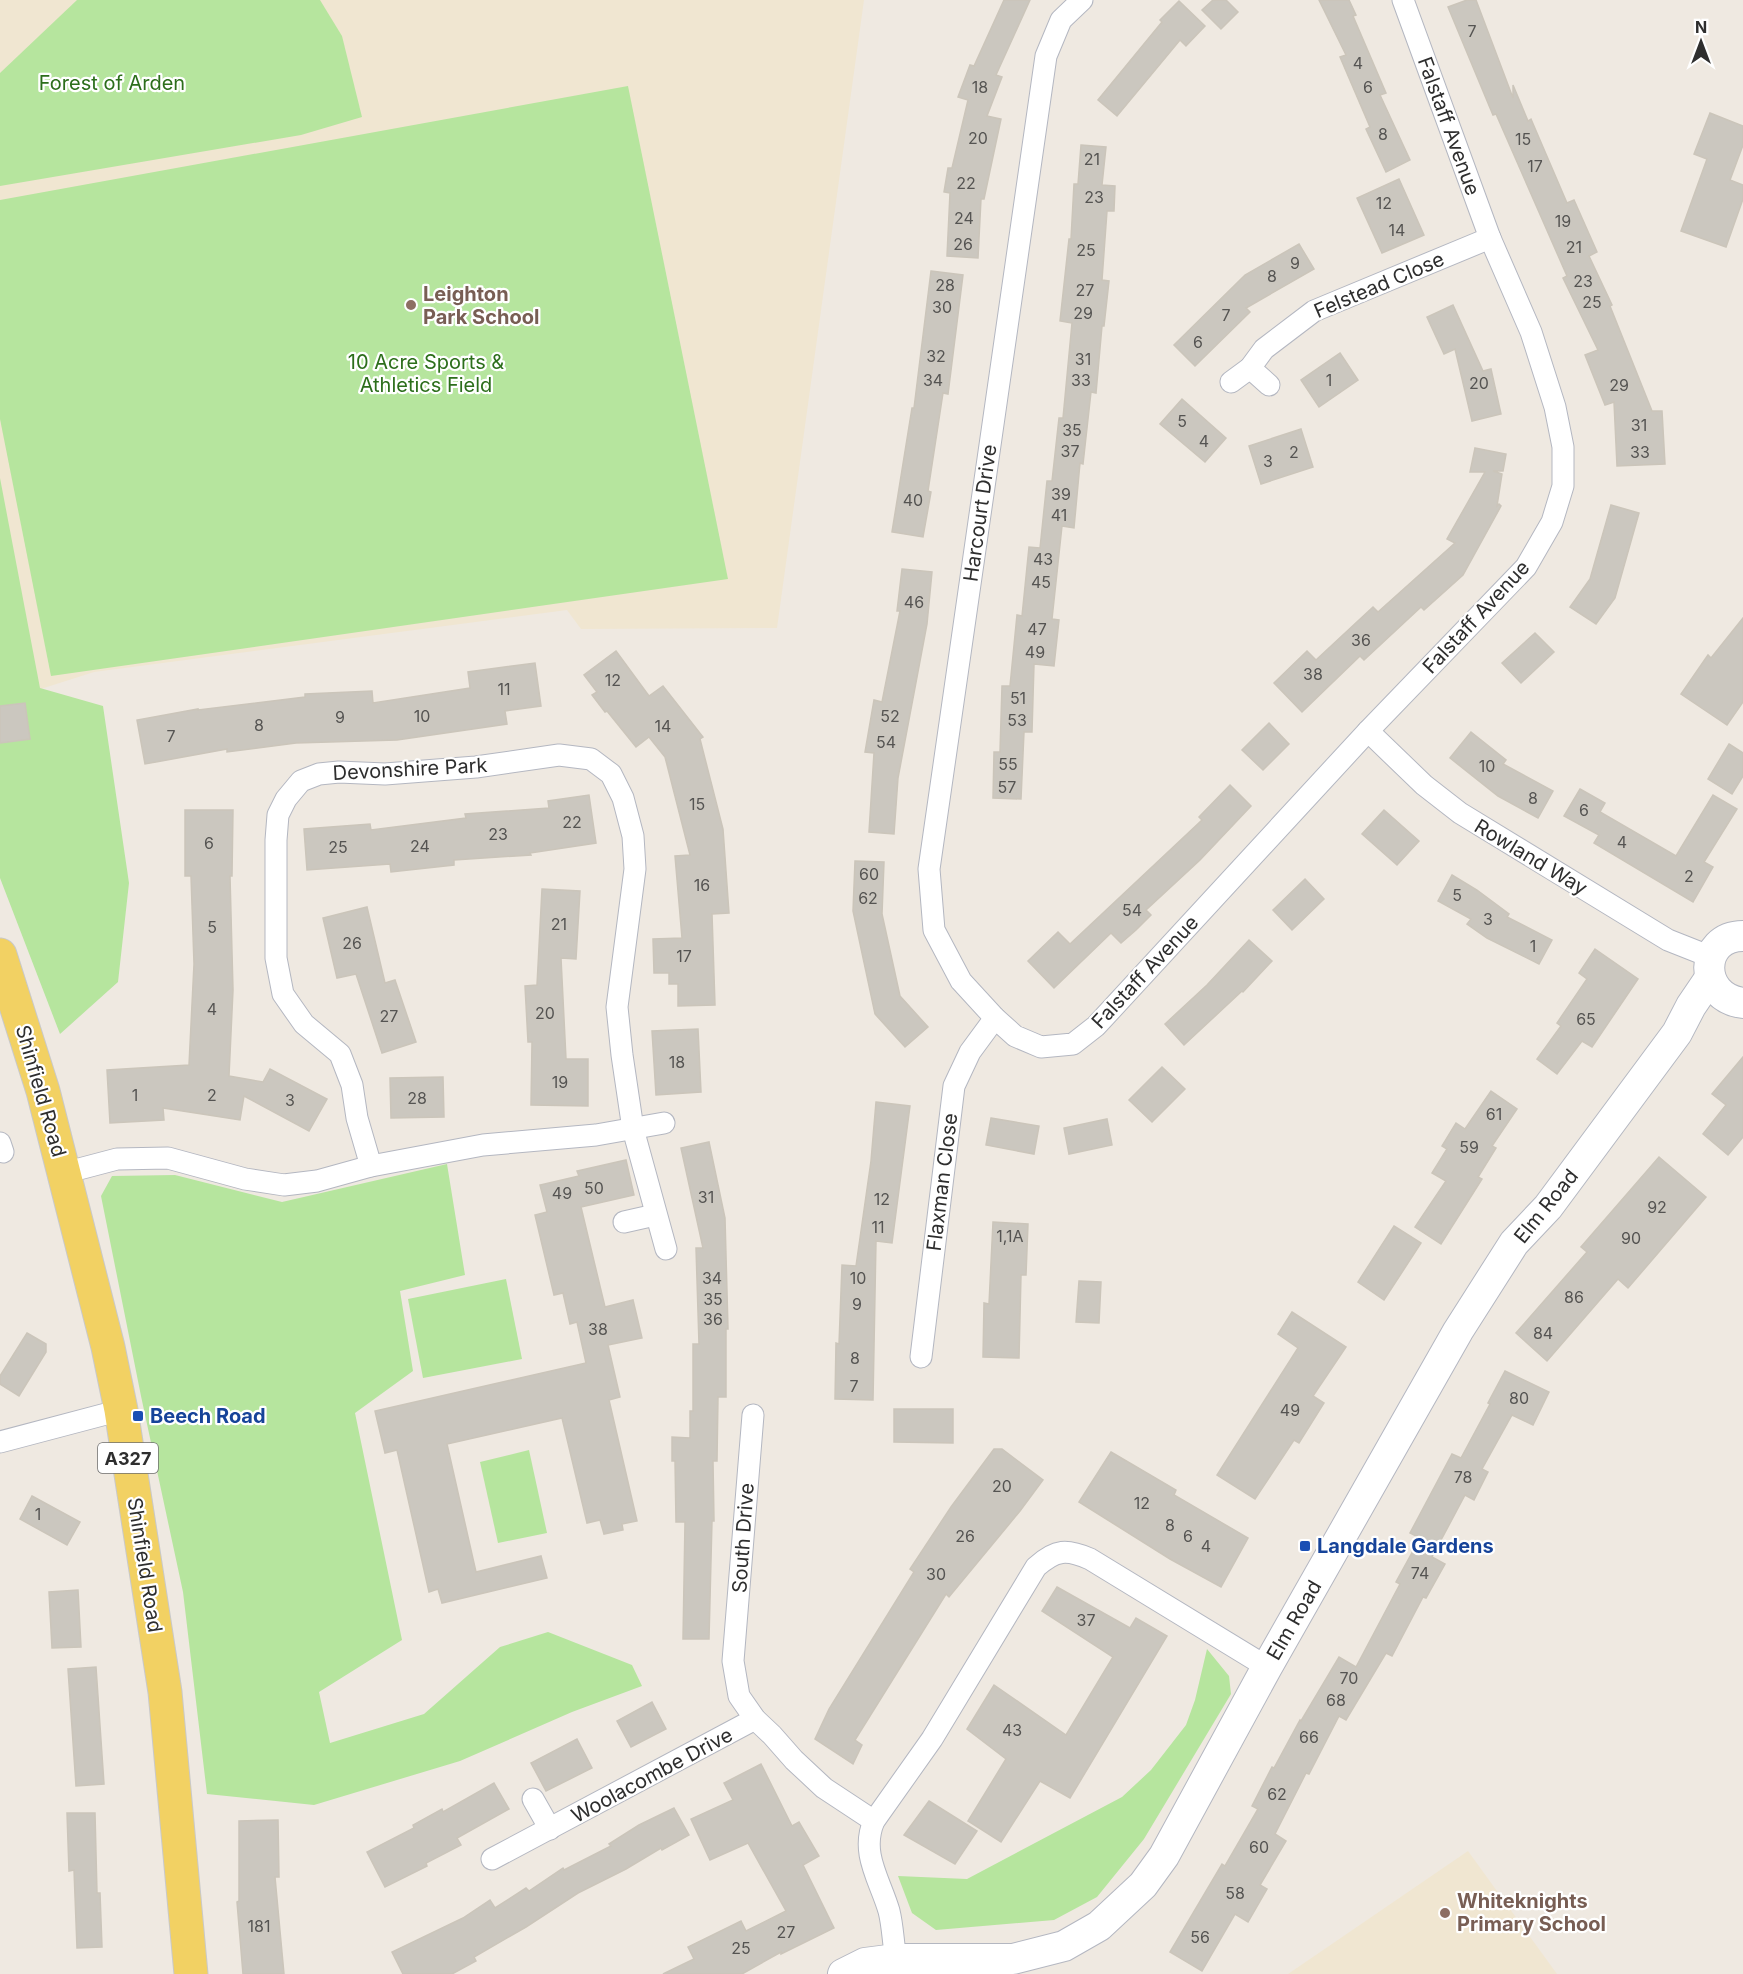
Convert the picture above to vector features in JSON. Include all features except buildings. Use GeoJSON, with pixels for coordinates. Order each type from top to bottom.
{"type":"FeatureCollection","features":[{"type":"Feature","properties":{"kind":"main road","name":"Elm Road"},"geometry":{"type":"LineString","coordinates":[[843,1974],[865,1963],[896,1959],[1013,1959],[1064,1946],[1099,1926],[1143,1885],[1164,1856],[1267,1666],[1458,1330],[1515,1243],[1548,1207],[1677,1033],[1710,967],[1714,950],[1723,942],[1741,933]]}},
{"type":"Feature","properties":{"kind":"main road"},"geometry":{"type":"LineString","coordinates":[[1710,967],[1714,989],[1723,997],[1738,1002]]}},
{"type":"Feature","properties":{"kind":"main road","name":"Shinfield Road"},"geometry":{"type":"LineString","coordinates":[[3,973],[43,1091],[108,1347],[121,1410],[165,1692],[191,1974]]}},
{"type":"Feature","properties":{"kind":"main road","name":"Elm Road"},"geometry":{"type":"LineString","coordinates":[[1677,1033],[1738,1002]]}},
{"type":"Feature","properties":{"kind":"street","name":"Harcourt Drive"},"geometry":{"type":"LineString","coordinates":[[995,1018],[961,981],[934,930],[929,869],[1046,56],[1061,20],[1082,0]]}},
{"type":"Feature","properties":{"kind":"street","name":"Falstaff Avenue"},"geometry":{"type":"LineString","coordinates":[[995,1018],[1015,1036],[1041,1047],[1073,1044],[1096,1026],[1368,731],[1526,567],[1552,522],[1563,486],[1563,447],[1555,407],[1531,332],[1490,238],[1403,0]]}},
{"type":"Feature","properties":{"kind":"street","name":"Felstead Close"},"geometry":{"type":"LineString","coordinates":[[1231,382],[1250,368],[1264,350],[1314,311],[1490,238]]}},
{"type":"Feature","properties":{"kind":"street"},"geometry":{"type":"LineString","coordinates":[[1250,368],[1269,385]]}},
{"type":"Feature","properties":{"kind":"street","name":"Rowland Way"},"geometry":{"type":"LineString","coordinates":[[1368,731],[1424,785],[1460,813],[1710,967]]}},
{"type":"Feature","properties":{"kind":"street","name":"Devonshire Park"},"geometry":{"type":"LineString","coordinates":[[371,1166],[357,1118],[352,1085],[340,1054],[304,1024],[283,994],[276,958],[276,840],[278,815],[286,799],[301,782],[319,774],[339,772],[385,774],[465,768],[558,755],[591,759],[611,774],[623,798],[633,836],[635,869],[617,1007],[621,1055],[633,1129],[666,1249]]}},
{"type":"Feature","properties":{"kind":"street","name":"Flaxman Close"},"geometry":{"type":"LineString","coordinates":[[921,1357],[954,1086],[970,1052],[995,1018]]}},
{"type":"Feature","properties":{"kind":"street"},"geometry":{"type":"LineString","coordinates":[[64,1173],[117,1159],[168,1158],[245,1179],[284,1185],[317,1181],[371,1166],[483,1145],[596,1135],[664,1123]]}},
{"type":"Feature","properties":{"kind":"street"},"geometry":{"type":"LineString","coordinates":[[624,1222],[655,1215]]}},
{"type":"Feature","properties":{"kind":"street"},"geometry":{"type":"LineString","coordinates":[[0,1442],[121,1410]]}},
{"type":"Feature","properties":{"kind":"street","name":"South Drive"},"geometry":{"type":"LineString","coordinates":[[733,1661],[753,1415]]}},
{"type":"Feature","properties":{"kind":"street"},"geometry":{"type":"LineString","coordinates":[[896,1959],[890,1915],[868,1846],[869,1832],[874,1821],[932,1739],[1036,1567],[1047,1557],[1059,1551],[1075,1552],[1090,1559],[1267,1666]]}},
{"type":"Feature","properties":{"kind":"street","name":"Woolacombe Drive"},"geometry":{"type":"LineString","coordinates":[[733,1661],[740,1696],[754,1719],[824,1788],[874,1821]]}},
{"type":"Feature","properties":{"kind":"street","name":"Woolacombe Drive"},"geometry":{"type":"LineString","coordinates":[[492,1859],[754,1719]]}},
{"type":"Feature","properties":{"kind":"street","name":"Woolacombe Drive"},"geometry":{"type":"LineString","coordinates":[[533,1799],[550,1829]]}},
{"type":"Feature","properties":{"kind":"shaded area","name":"10 Acre Sports & Athletics Field"},"geometry":{"type":"Polygon","coordinates":[[[0,0],[864,0],[777,628],[581,629],[567,610],[94,672],[0,702],[0,0]]]}},
{"type":"Feature","properties":{"kind":"shaded area","name":"Whiteknights Primary School"},"geometry":{"type":"Polygon","coordinates":[[[1468,1851],[1557,1974],[1288,1974],[1468,1851]]]}},
{"type":"Feature","properties":{"kind":"green space","name":"Forest of Arden"},"geometry":{"type":"Polygon","coordinates":[[[77,0],[320,0],[342,36],[362,117],[301,135],[0,186],[0,73],[77,0]]]}},
{"type":"Feature","properties":{"kind":"green space","name":"10 Acre Sports & Athletics Field"},"geometry":{"type":"Polygon","coordinates":[[[628,86],[728,579],[51,676],[0,419],[0,200],[628,86]]]}},
{"type":"Feature","properties":{"kind":"green space"},"geometry":{"type":"Polygon","coordinates":[[[0,478],[40,688],[103,706],[129,883],[118,982],[60,1034],[0,878],[0,478]]]}},
{"type":"Feature","properties":{"kind":"green space"},"geometry":{"type":"Polygon","coordinates":[[[447,1164],[465,1275],[400,1291],[413,1371],[355,1413],[402,1640],[319,1692],[330,1743],[424,1714],[500,1647],[548,1632],[632,1665],[642,1686],[572,1712],[460,1761],[314,1805],[207,1794],[183,1592],[101,1196],[112,1176],[175,1175],[282,1202],[447,1164]]]}},
{"type":"Feature","properties":{"kind":"green space"},"geometry":{"type":"Polygon","coordinates":[[[506,1279],[522,1359],[423,1378],[408,1299],[506,1279]]]}},
{"type":"Feature","properties":{"kind":"green space"},"geometry":{"type":"Polygon","coordinates":[[[529,1450],[547,1533],[498,1543],[480,1462],[529,1450]]]}},
{"type":"Feature","properties":{"kind":"green space"},"geometry":{"type":"Polygon","coordinates":[[[1207,1649],[1229,1676],[1231,1694],[1144,1839],[1097,1897],[1054,1920],[936,1930],[912,1913],[898,1876],[967,1879],[1122,1797],[1151,1770],[1186,1725],[1195,1700],[1207,1649]]]}},
{"type":"Feature","properties":{"kind":"place","name":"Leighton Park School"},"geometry":{"type":"Point","coordinates":[411,305]}},
{"type":"Feature","properties":{"kind":"place","name":"Beech Road"},"geometry":{"type":"Point","coordinates":[138,1416]}},
{"type":"Feature","properties":{"kind":"place","name":"Langdale Gardens"},"geometry":{"type":"Point","coordinates":[1305,1546]}},
{"type":"Feature","properties":{"kind":"place","name":"Whiteknights Primary School"},"geometry":{"type":"Point","coordinates":[1445,1913]}}]}
